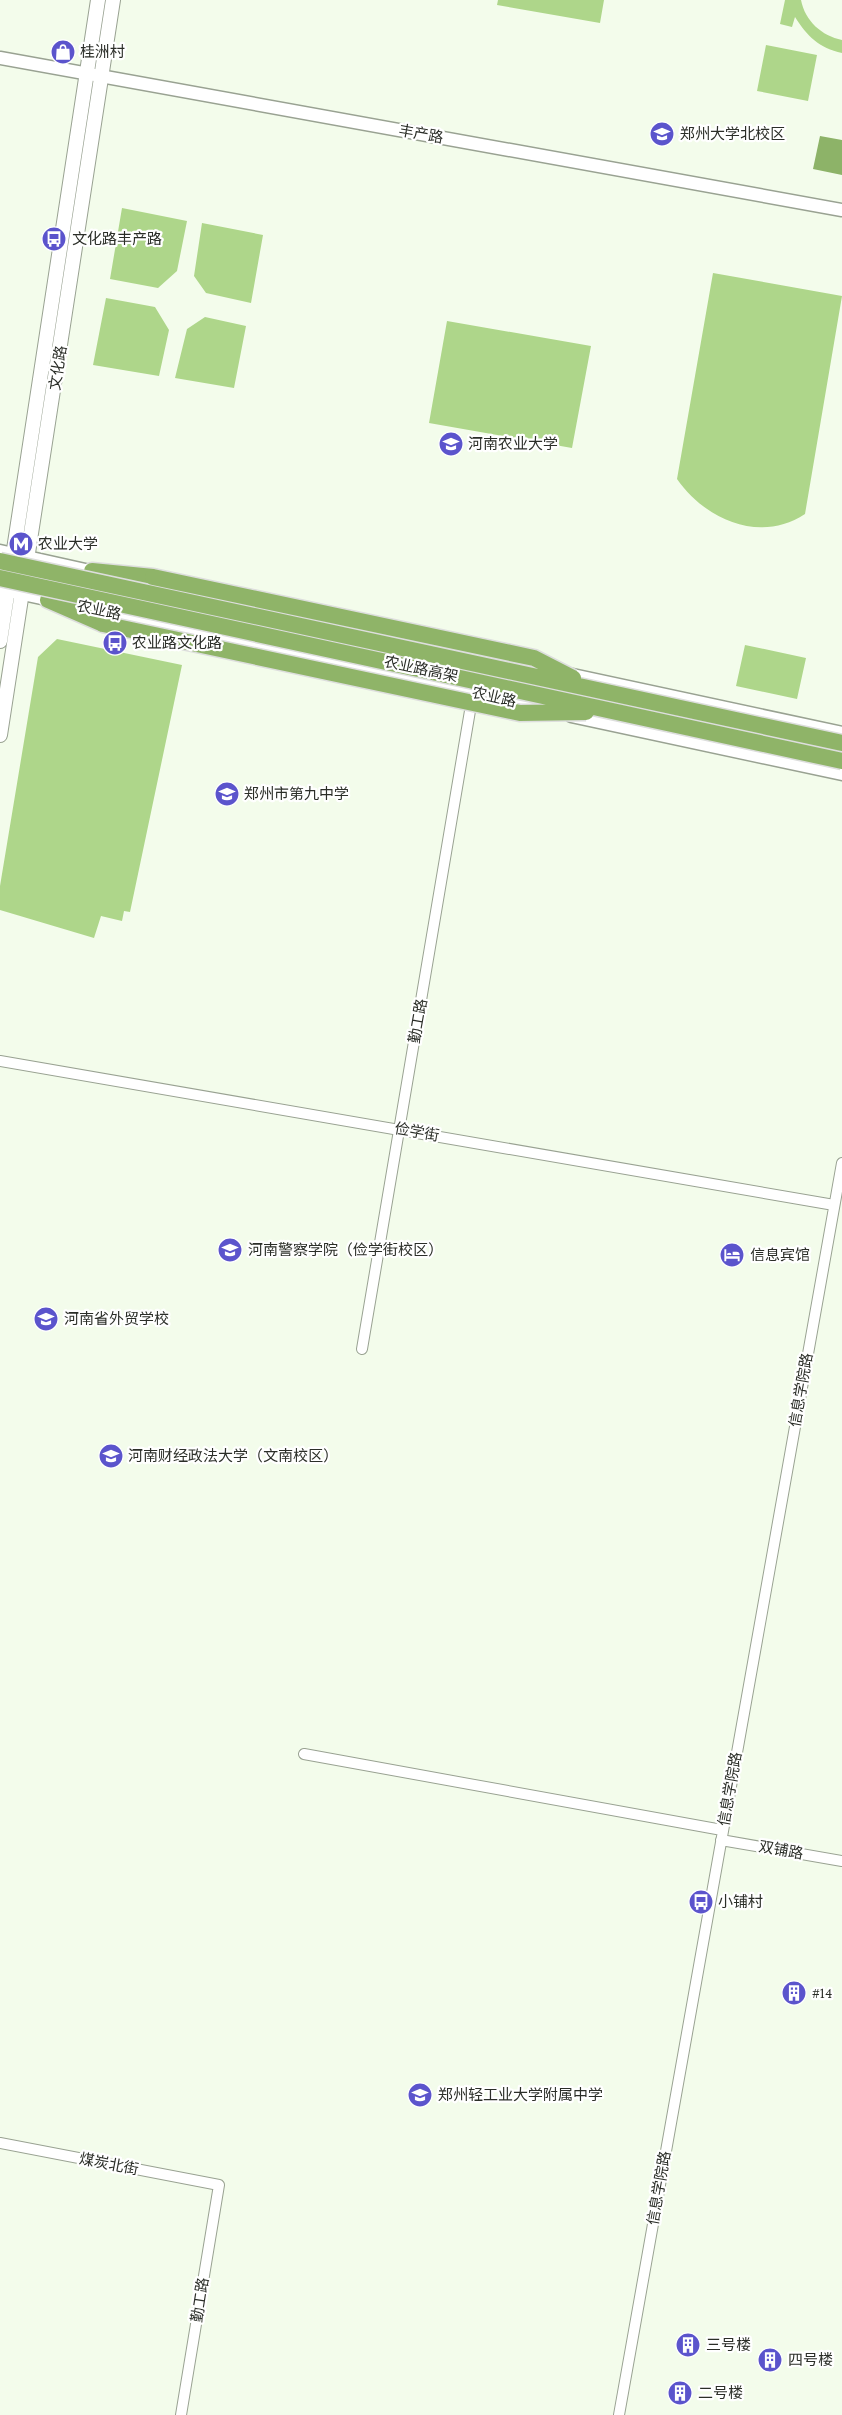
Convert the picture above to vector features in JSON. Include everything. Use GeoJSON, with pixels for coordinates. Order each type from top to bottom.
{"type":"FeatureCollection","features":[{"type":"Feature","properties":{"kind":"highway","name":"农业路高架"},"geometry":{"type":"LineString","coordinates":[[5,555],[592,689],[842,743]]}},
{"type":"Feature","properties":{"kind":"highway"},"geometry":{"type":"LineString","coordinates":[[92,571],[153,578],[534,658],[592,689]]}},
{"type":"Feature","properties":{"kind":"highway","name":"农业路高架"},"geometry":{"type":"LineString","coordinates":[[3,586],[614,711],[842,761]]}},
{"type":"Feature","properties":{"kind":"highway"},"geometry":{"type":"LineString","coordinates":[[48,600],[103,624],[520,713],[614,711]]}},
{"type":"Feature","properties":{"kind":"main road","name":"文化路"},"geometry":{"type":"LineString","coordinates":[[0,641],[5,555],[98,0]]}},
{"type":"Feature","properties":{"kind":"main road","name":"文化路"},"geometry":{"type":"LineString","coordinates":[[0,736],[113,0]]}},
{"type":"Feature","properties":{"kind":"street","name":"丰产路"},"geometry":{"type":"LineString","coordinates":[[0,58],[842,210]]}},
{"type":"Feature","properties":{"kind":"street"},"geometry":{"type":"LineString","coordinates":[[5,555],[28,557],[842,733]]}},
{"type":"Feature","properties":{"kind":"street","name":"农业路"},"geometry":{"type":"LineString","coordinates":[[3,586],[22,594],[48,600],[473,692],[628,730],[842,774]]}},
{"type":"Feature","properties":{"kind":"street","name":"勤工路"},"geometry":{"type":"LineString","coordinates":[[362,1349],[473,692]]}},
{"type":"Feature","properties":{"kind":"street","name":"俭学街"},"geometry":{"type":"LineString","coordinates":[[0,1061],[834,1205]]}},
{"type":"Feature","properties":{"kind":"street","name":"信息学院路"},"geometry":{"type":"LineString","coordinates":[[619,2415],[842,1163]]}},
{"type":"Feature","properties":{"kind":"street","name":"双铺路"},"geometry":{"type":"LineString","coordinates":[[304,1754],[722,1835],[842,1861]]}},
{"type":"Feature","properties":{"kind":"street","name":"煤炭北街"},"geometry":{"type":"LineString","coordinates":[[0,2143],[219,2185]]}},
{"type":"Feature","properties":{"kind":"street","name":"勤工路"},"geometry":{"type":"LineString","coordinates":[[181,2415],[219,2185]]}},
{"type":"Feature","properties":{"kind":"shaded area"},"geometry":{"type":"Polygon","coordinates":[[[498,0],[604,0],[600,23],[497,5],[498,0]]]}},
{"type":"Feature","properties":{"kind":"shaded area"},"geometry":{"type":"Polygon","coordinates":[[[785,0],[801,0],[810,21],[821,31],[842,40],[842,53],[827,48],[814,40],[795,17],[792,27],[780,24],[785,0]]]}},
{"type":"Feature","properties":{"kind":"shaded area"},"geometry":{"type":"Polygon","coordinates":[[[766,45],[817,55],[808,101],[757,91],[766,45]]]}},
{"type":"Feature","properties":{"kind":"shaded area"},"geometry":{"type":"Polygon","coordinates":[[[820,136],[842,140],[842,175],[813,169],[820,136]]]}},
{"type":"Feature","properties":{"kind":"shaded area"},"geometry":{"type":"Polygon","coordinates":[[[122,208],[187,221],[177,271],[158,288],[110,279],[122,208]]]}},
{"type":"Feature","properties":{"kind":"shaded area"},"geometry":{"type":"Polygon","coordinates":[[[202,223],[263,235],[251,303],[206,293],[194,276],[202,223]]]}},
{"type":"Feature","properties":{"kind":"shaded area"},"geometry":{"type":"Polygon","coordinates":[[[713,273],[842,296],[805,514],[787,523],[770,527],[752,527],[734,523],[702,506],[677,479],[713,273]]]}},
{"type":"Feature","properties":{"kind":"shaded area"},"geometry":{"type":"Polygon","coordinates":[[[106,298],[155,307],[169,330],[159,376],[93,365],[106,298]]]}},
{"type":"Feature","properties":{"kind":"shaded area"},"geometry":{"type":"Polygon","coordinates":[[[205,317],[246,326],[234,388],[175,378],[187,329],[205,317]]]}},
{"type":"Feature","properties":{"kind":"shaded area"},"geometry":{"type":"Polygon","coordinates":[[[447,321],[591,346],[572,448],[429,423],[447,321]]]}},
{"type":"Feature","properties":{"kind":"shaded area"},"geometry":{"type":"Polygon","coordinates":[[[57,639],[182,665],[130,912],[124,911],[122,921],[101,916],[94,938],[0,910],[0,886],[38,657],[57,639]]]}},
{"type":"Feature","properties":{"kind":"shaded area"},"geometry":{"type":"Polygon","coordinates":[[[745,645],[806,658],[797,699],[736,686],[745,645]]]}},
{"type":"Feature","properties":{"kind":"place","name":"桂洲村"},"geometry":{"type":"Point","coordinates":[63,52]}},
{"type":"Feature","properties":{"kind":"place","name":"郑州大学北校区"},"geometry":{"type":"Point","coordinates":[662,134]}},
{"type":"Feature","properties":{"kind":"place","name":"文化路丰产路"},"geometry":{"type":"Point","coordinates":[54,239]}},
{"type":"Feature","properties":{"kind":"place","name":"河南农业大学"},"geometry":{"type":"Point","coordinates":[451,444]}},
{"type":"Feature","properties":{"kind":"place","name":"农业大学"},"geometry":{"type":"Point","coordinates":[21,544]}},
{"type":"Feature","properties":{"kind":"place","name":"农业路文化路"},"geometry":{"type":"Point","coordinates":[115,643]}},
{"type":"Feature","properties":{"kind":"place","name":"郑州市第九中学"},"geometry":{"type":"Point","coordinates":[227,794]}},
{"type":"Feature","properties":{"kind":"place","name":"河南警察学院（俭学街校区）"},"geometry":{"type":"Point","coordinates":[230,1250]}},
{"type":"Feature","properties":{"kind":"place","name":"信息宾馆"},"geometry":{"type":"Point","coordinates":[732,1255]}},
{"type":"Feature","properties":{"kind":"place","name":"河南省外贸学校"},"geometry":{"type":"Point","coordinates":[46,1319]}},
{"type":"Feature","properties":{"kind":"place","name":"河南财经政法大学（文南校区）"},"geometry":{"type":"Point","coordinates":[111,1456]}},
{"type":"Feature","properties":{"kind":"place","name":"小铺村"},"geometry":{"type":"Point","coordinates":[701,1902]}},
{"type":"Feature","properties":{"kind":"place","name":"#14"},"geometry":{"type":"Point","coordinates":[794,1993]}},
{"type":"Feature","properties":{"kind":"place","name":"郑州轻工业大学附属中学"},"geometry":{"type":"Point","coordinates":[420,2095]}},
{"type":"Feature","properties":{"kind":"place","name":"三号楼"},"geometry":{"type":"Point","coordinates":[688,2345]}},
{"type":"Feature","properties":{"kind":"place","name":"四号楼"},"geometry":{"type":"Point","coordinates":[770,2360]}},
{"type":"Feature","properties":{"kind":"place","name":"二号楼"},"geometry":{"type":"Point","coordinates":[680,2393]}}]}
